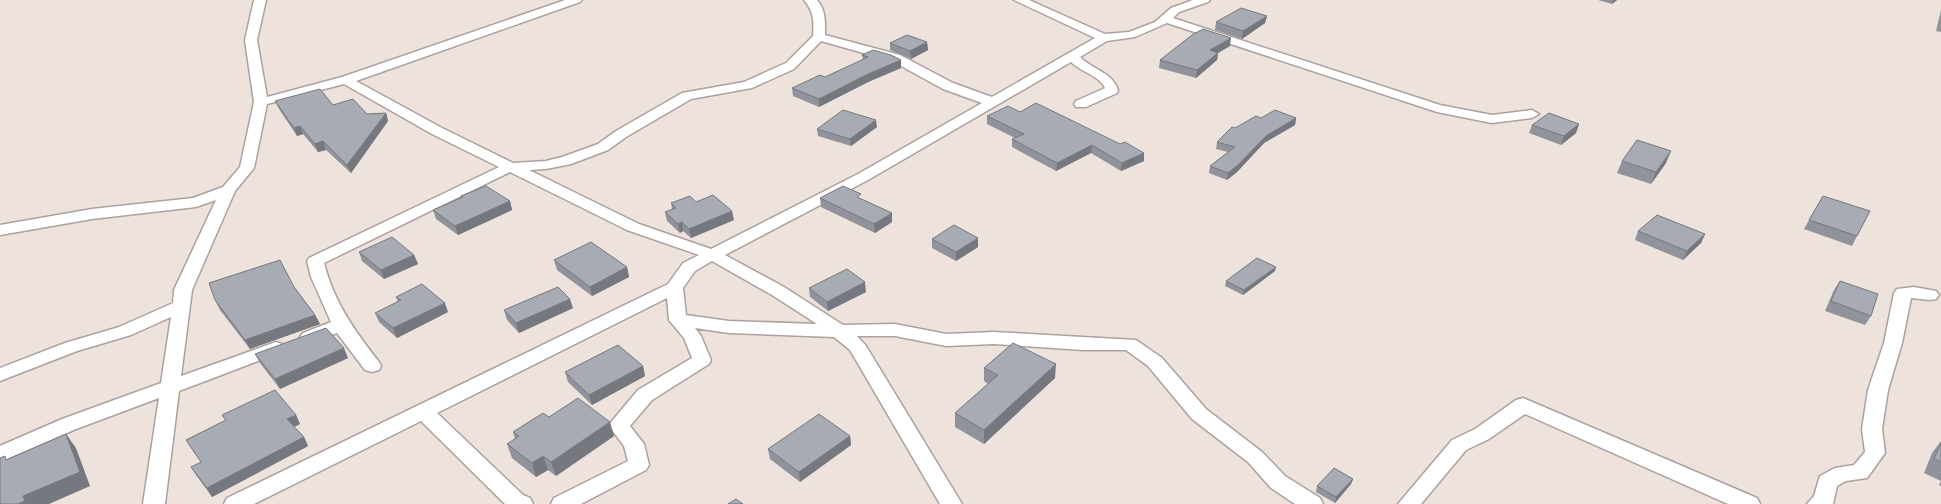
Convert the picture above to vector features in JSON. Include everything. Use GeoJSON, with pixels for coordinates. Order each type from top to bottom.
{"type":"FeatureCollection","features":[{"type":"Feature","properties":{"kind":"street"},"geometry":{"type":"LineString","coordinates":[[154,504],[183,290],[228,190],[248,168],[261,102],[251,40],[260,0]]}},
{"type":"Feature","properties":{"kind":"street"},"geometry":{"type":"LineString","coordinates":[[261,102],[346,80],[576,0]]}},
{"type":"Feature","properties":{"kind":"street"},"geometry":{"type":"LineString","coordinates":[[372,366],[341,326],[315,261],[510,167],[546,165],[566,161],[603,147],[621,134],[687,96],[747,86],[790,66],[819,37],[820,17],[816,4],[810,0]]}},
{"type":"Feature","properties":{"kind":"street"},"geometry":{"type":"LineString","coordinates":[[1020,0],[1104,38]]}},
{"type":"Feature","properties":{"kind":"street"},"geometry":{"type":"LineString","coordinates":[[235,504],[674,288],[689,267],[863,178],[1104,38],[1131,34],[1159,24],[1174,10],[1195,1]]}},
{"type":"Feature","properties":{"kind":"street"},"geometry":{"type":"LineString","coordinates":[[1165,19],[1437,108],[1492,119],[1532,114]]}},
{"type":"Feature","properties":{"kind":"street"},"geometry":{"type":"LineString","coordinates":[[819,37],[896,58],[948,86],[993,102]]}},
{"type":"Feature","properties":{"kind":"street"},"geometry":{"type":"LineString","coordinates":[[1072,57],[1087,70],[1105,78],[1112,90],[1081,104]]}},
{"type":"Feature","properties":{"kind":"street"},"geometry":{"type":"LineString","coordinates":[[346,80],[437,132],[633,227],[713,255],[778,291],[839,331],[857,346],[951,504]]}},
{"type":"Feature","properties":{"kind":"street"},"geometry":{"type":"LineString","coordinates":[[0,230],[92,214],[196,202],[228,190]]}},
{"type":"Feature","properties":{"kind":"street"},"geometry":{"type":"LineString","coordinates":[[562,504],[639,465],[634,444],[619,426],[645,394],[702,360],[692,336],[678,320],[674,288]]}},
{"type":"Feature","properties":{"kind":"street"},"geometry":{"type":"LineString","coordinates":[[1818,504],[1824,500],[1827,482],[1842,474],[1860,472],[1875,453],[1872,429],[1878,390],[1893,343],[1903,293],[1914,292],[1930,295]]}},
{"type":"Feature","properties":{"kind":"street"},"geometry":{"type":"LineString","coordinates":[[0,375],[71,347],[125,331],[180,306]]}},
{"type":"Feature","properties":{"kind":"street"},"geometry":{"type":"LineString","coordinates":[[678,320],[729,327],[839,331],[894,330],[946,340],[994,338],[1083,344],[1130,344],[1156,362],[1199,414],[1255,457],[1278,482],[1312,504]]}},
{"type":"Feature","properties":{"kind":"street"},"geometry":{"type":"LineString","coordinates":[[0,454],[69,424],[169,386],[341,326]]}},
{"type":"Feature","properties":{"kind":"street"},"geometry":{"type":"LineString","coordinates":[[1409,504],[1459,445],[1482,434],[1523,405],[1749,504]]}},
{"type":"Feature","properties":{"kind":"street"},"geometry":{"type":"LineString","coordinates":[[423,411],[515,501],[522,504]]}},
{"type":"Feature","properties":{"kind":"building"},"geometry":{"type":"Polygon","coordinates":[[[1241,8],[1267,16],[1243,31],[1216,22],[1241,8]]]}},
{"type":"Feature","properties":{"kind":"building"},"geometry":{"type":"Polygon","coordinates":[[[1203,29],[1231,38],[1210,50],[1218,53],[1197,70],[1160,60],[1192,35],[1203,29]]]}},
{"type":"Feature","properties":{"kind":"building"},"geometry":{"type":"Polygon","coordinates":[[[907,35],[927,42],[910,51],[890,43],[907,35]]]}},
{"type":"Feature","properties":{"kind":"building"},"geometry":{"type":"Polygon","coordinates":[[[873,50],[901,60],[868,74],[819,99],[792,88],[820,75],[825,77],[868,57],[862,55],[873,50]]]}},
{"type":"Feature","properties":{"kind":"building"},"geometry":{"type":"Polygon","coordinates":[[[320,89],[333,105],[353,99],[367,114],[386,113],[347,165],[323,141],[315,144],[300,126],[294,128],[275,101],[320,89]]]}},
{"type":"Feature","properties":{"kind":"building"},"geometry":{"type":"Polygon","coordinates":[[[1036,103],[1120,144],[1125,142],[1144,153],[1122,163],[1092,145],[1057,163],[1012,139],[1024,134],[987,116],[1008,106],[1020,112],[1036,103]]]}},
{"type":"Feature","properties":{"kind":"building"},"geometry":{"type":"Polygon","coordinates":[[[843,110],[876,120],[850,139],[817,129],[843,110]]]}},
{"type":"Feature","properties":{"kind":"building"},"geometry":{"type":"Polygon","coordinates":[[[1275,110],[1296,118],[1266,136],[1228,173],[1210,166],[1235,147],[1217,142],[1232,127],[1235,128],[1256,116],[1261,118],[1275,110]]]}},
{"type":"Feature","properties":{"kind":"building"},"geometry":{"type":"Polygon","coordinates":[[[1549,113],[1579,124],[1564,136],[1532,125],[1549,113]]]}},
{"type":"Feature","properties":{"kind":"building"},"geometry":{"type":"Polygon","coordinates":[[[1637,140],[1671,151],[1656,172],[1622,161],[1637,140]]]}},
{"type":"Feature","properties":{"kind":"building"},"geometry":{"type":"Polygon","coordinates":[[[486,186],[510,201],[455,226],[433,210],[463,197],[461,196],[486,186]]]}},
{"type":"Feature","properties":{"kind":"building"},"geometry":{"type":"Polygon","coordinates":[[[843,186],[861,194],[857,197],[892,213],[874,224],[820,198],[843,186]]]}},
{"type":"Feature","properties":{"kind":"building"},"geometry":{"type":"Polygon","coordinates":[[[713,195],[732,211],[689,229],[682,222],[678,224],[665,212],[676,208],[671,203],[690,196],[696,202],[713,195]]]}},
{"type":"Feature","properties":{"kind":"building"},"geometry":{"type":"Polygon","coordinates":[[[1823,196],[1870,211],[1857,236],[1809,220],[1823,196]]]}},
{"type":"Feature","properties":{"kind":"building"},"geometry":{"type":"Polygon","coordinates":[[[1657,215],[1705,234],[1687,251],[1638,231],[1657,215]]]}},
{"type":"Feature","properties":{"kind":"building"},"geometry":{"type":"Polygon","coordinates":[[[954,225],[978,238],[956,252],[932,239],[954,225]]]}},
{"type":"Feature","properties":{"kind":"building"},"geometry":{"type":"Polygon","coordinates":[[[392,237],[414,255],[381,270],[359,252],[392,237]]]}},
{"type":"Feature","properties":{"kind":"building"},"geometry":{"type":"Polygon","coordinates":[[[591,242],[627,267],[590,287],[554,260],[591,242]]]}},
{"type":"Feature","properties":{"kind":"building"},"geometry":{"type":"Polygon","coordinates":[[[1257,258],[1276,267],[1244,290],[1226,281],[1257,258]]]}},
{"type":"Feature","properties":{"kind":"building"},"geometry":{"type":"Polygon","coordinates":[[[280,260],[294,287],[315,315],[245,340],[215,300],[209,283],[280,260]]]}},
{"type":"Feature","properties":{"kind":"building"},"geometry":{"type":"Polygon","coordinates":[[[847,269],[865,282],[827,302],[809,288],[847,269]]]}},
{"type":"Feature","properties":{"kind":"building"},"geometry":{"type":"Polygon","coordinates":[[[1840,281],[1878,294],[1871,316],[1831,301],[1840,281]]]}},
{"type":"Feature","properties":{"kind":"building"},"geometry":{"type":"Polygon","coordinates":[[[422,284],[445,303],[393,328],[375,313],[401,300],[396,297],[422,284]]]}},
{"type":"Feature","properties":{"kind":"building"},"geometry":{"type":"Polygon","coordinates":[[[558,287],[570,299],[516,323],[504,310],[558,287]]]}},
{"type":"Feature","properties":{"kind":"building"},"geometry":{"type":"Polygon","coordinates":[[[326,328],[344,348],[275,379],[255,354],[326,328]]]}},
{"type":"Feature","properties":{"kind":"building"},"geometry":{"type":"Polygon","coordinates":[[[1013,343],[1056,364],[984,430],[955,413],[998,375],[984,368],[1013,343]]]}},
{"type":"Feature","properties":{"kind":"building"},"geometry":{"type":"Polygon","coordinates":[[[618,345],[643,366],[589,395],[565,372],[618,345]]]}},
{"type":"Feature","properties":{"kind":"building"},"geometry":{"type":"Polygon","coordinates":[[[275,390],[296,415],[287,419],[304,437],[207,488],[191,467],[201,462],[186,440],[226,420],[222,415],[275,390]]]}},
{"type":"Feature","properties":{"kind":"building"},"geometry":{"type":"Polygon","coordinates":[[[578,398],[610,422],[551,462],[543,456],[532,463],[507,444],[519,436],[513,432],[543,413],[549,417],[578,398]]]}},
{"type":"Feature","properties":{"kind":"building"},"geometry":{"type":"Polygon","coordinates":[[[819,414],[850,436],[799,472],[768,449],[819,414]]]}},
{"type":"Feature","properties":{"kind":"building"},"geometry":{"type":"Polygon","coordinates":[[[66,434],[80,472],[23,496],[25,501],[18,504],[0,504],[0,458],[5,456],[6,460],[66,434]]]}},
{"type":"Feature","properties":{"kind":"building"},"geometry":{"type":"Polygon","coordinates":[[[1941,443],[1941,462],[1934,459],[1941,443]]]}},
{"type":"Feature","properties":{"kind":"building"},"geometry":{"type":"Polygon","coordinates":[[[1334,468],[1353,479],[1336,497],[1317,486],[1334,468]]]}},
{"type":"Feature","properties":{"kind":"building"},"geometry":{"type":"Polygon","coordinates":[[[736,499],[743,504],[728,504],[736,499]]]}}]}
